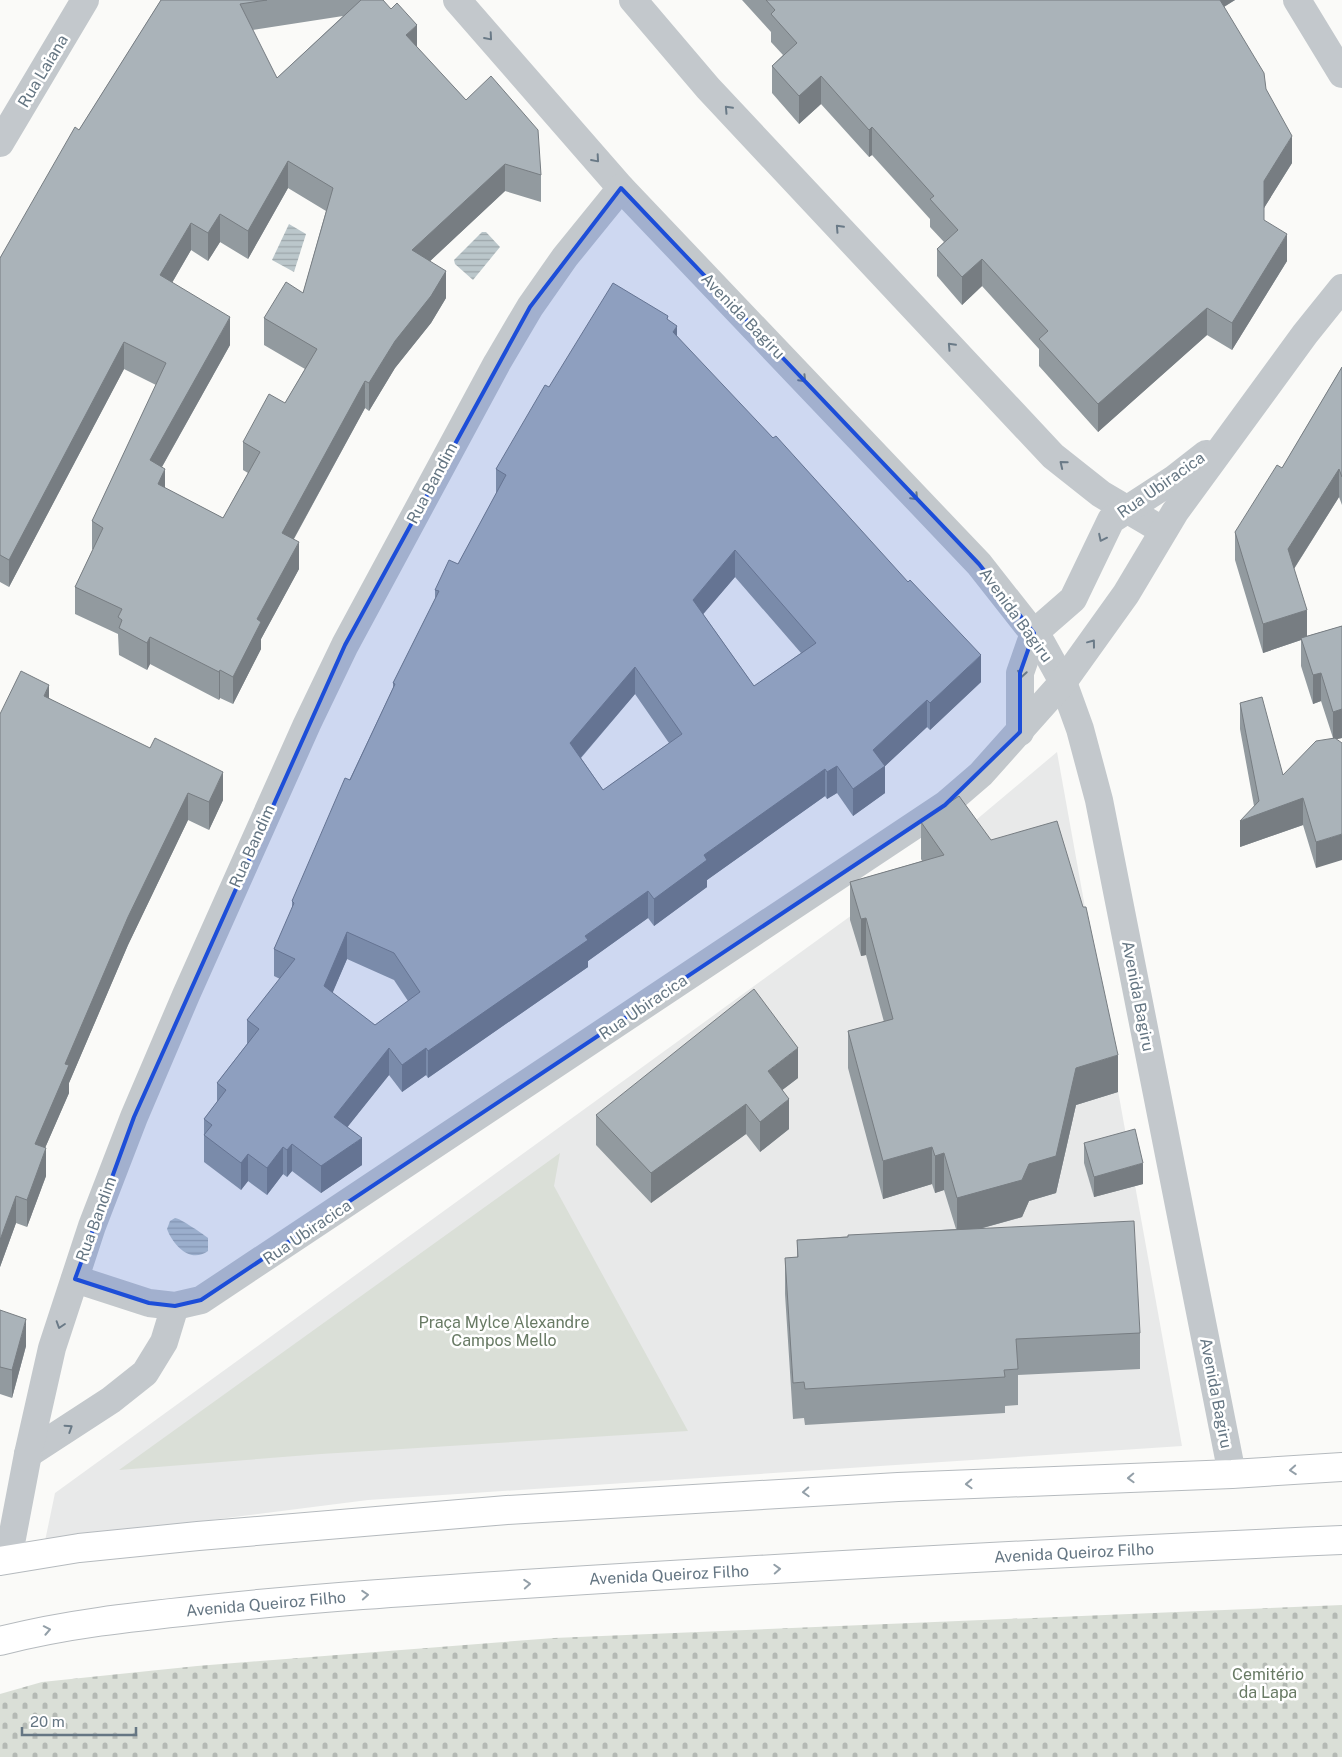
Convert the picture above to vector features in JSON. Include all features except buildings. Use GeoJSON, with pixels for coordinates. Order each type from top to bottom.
{"type":"FeatureCollection","features":[{"type":"Feature","properties":{"kind":"main road"},"geometry":{"type":"LineString","coordinates":[[4,1560],[79,1548],[198,1536],[506,1510],[898,1487],[1232,1474],[1342,1467]]}},
{"type":"Feature","properties":{"kind":"main road","name":"Avenida Queiroz Filho"},"geometry":{"type":"LineString","coordinates":[[0,1641],[71,1625],[124,1618],[260,1603],[385,1593],[888,1562],[1342,1540]]}},
{"type":"Feature","properties":{"kind":"street","name":"Rua Laiana"},"geometry":{"type":"LineString","coordinates":[[0,143],[85,0]]}},
{"type":"Feature","properties":{"kind":"street","name":"Avenida Bagiru"},"geometry":{"type":"LineString","coordinates":[[456,0],[621,188],[979,564],[1034,632],[1062,682],[1080,729],[1100,800],[1232,1474]]}},
{"type":"Feature","properties":{"kind":"street"},"geometry":{"type":"LineString","coordinates":[[633,0],[708,88],[1053,456],[1101,494],[1162,530]]}},
{"type":"Feature","properties":{"kind":"street"},"geometry":{"type":"LineString","coordinates":[[1297,0],[1342,74]]}},
{"type":"Feature","properties":{"kind":"street","name":"Rua Bandim"},"geometry":{"type":"LineString","coordinates":[[4,1560],[52,1348],[75,1279],[138,1108],[303,733],[345,645],[497,363],[530,307],[565,257],[621,188]]}},
{"type":"Feature","properties":{"kind":"street","name":"Rua Ubiracica"},"geometry":{"type":"LineString","coordinates":[[75,1279],[149,1303],[175,1306],[201,1300],[233,1281],[945,805],[981,774],[1020,732],[1062,682],[1126,594],[1162,530],[1305,334],[1342,288]]}},
{"type":"Feature","properties":{"kind":"street","name":"Rua Ubiracica"},"geometry":{"type":"LineString","coordinates":[[1034,632],[1073,599],[1111,520],[1174,479],[1234,431]]}},
{"type":"Feature","properties":{"kind":"street"},"geometry":{"type":"LineString","coordinates":[[1020,732],[1020,673],[1034,632]]}},
{"type":"Feature","properties":{"kind":"street"},"geometry":{"type":"LineString","coordinates":[[28,1454],[111,1400],[145,1373],[164,1342],[175,1306]]}},
{"type":"Feature","properties":{"kind":"highlighted area"},"geometry":{"type":"Polygon","coordinates":[[[621,188],[979,564],[1034,633],[1020,673],[1020,732],[945,805],[233,1281],[201,1300],[175,1306],[149,1303],[75,1279],[134,1117],[345,645],[530,307],[621,188]]]}},
{"type":"Feature","properties":{"kind":"shaded area"},"geometry":{"type":"Polygon","coordinates":[[[289,224],[306,234],[294,272],[272,260],[289,224]]]}},
{"type":"Feature","properties":{"kind":"shaded area"},"geometry":{"type":"Polygon","coordinates":[[[482,232],[486,232],[500,247],[473,280],[455,264],[454,260],[482,232]]]}},
{"type":"Feature","properties":{"kind":"shaded area"},"geometry":{"type":"Polygon","coordinates":[[[1057,752],[1182,1446],[368,1500],[45,1541],[55,1493],[932,857],[1057,752]]]}},
{"type":"Feature","properties":{"kind":"shaded area"},"geometry":{"type":"Polygon","coordinates":[[[175,1218],[208,1238],[208,1251],[195,1255],[189,1254],[173,1241],[167,1229],[170,1221],[175,1218]]]}},
{"type":"Feature","properties":{"kind":"green space","name":"Praça Mylce Alexandre Campos Mello"},"geometry":{"type":"Polygon","coordinates":[[[560,1153],[554,1186],[688,1431],[321,1454],[119,1470],[560,1153]]]}},
{"type":"Feature","properties":{"kind":"green space","name":"Cemitério da Lapa"},"geometry":{"type":"Polygon","coordinates":[[[1342,1605],[1342,1757],[0,1757],[0,1694],[42,1682],[197,1666],[554,1638],[1342,1605]]]}}]}
